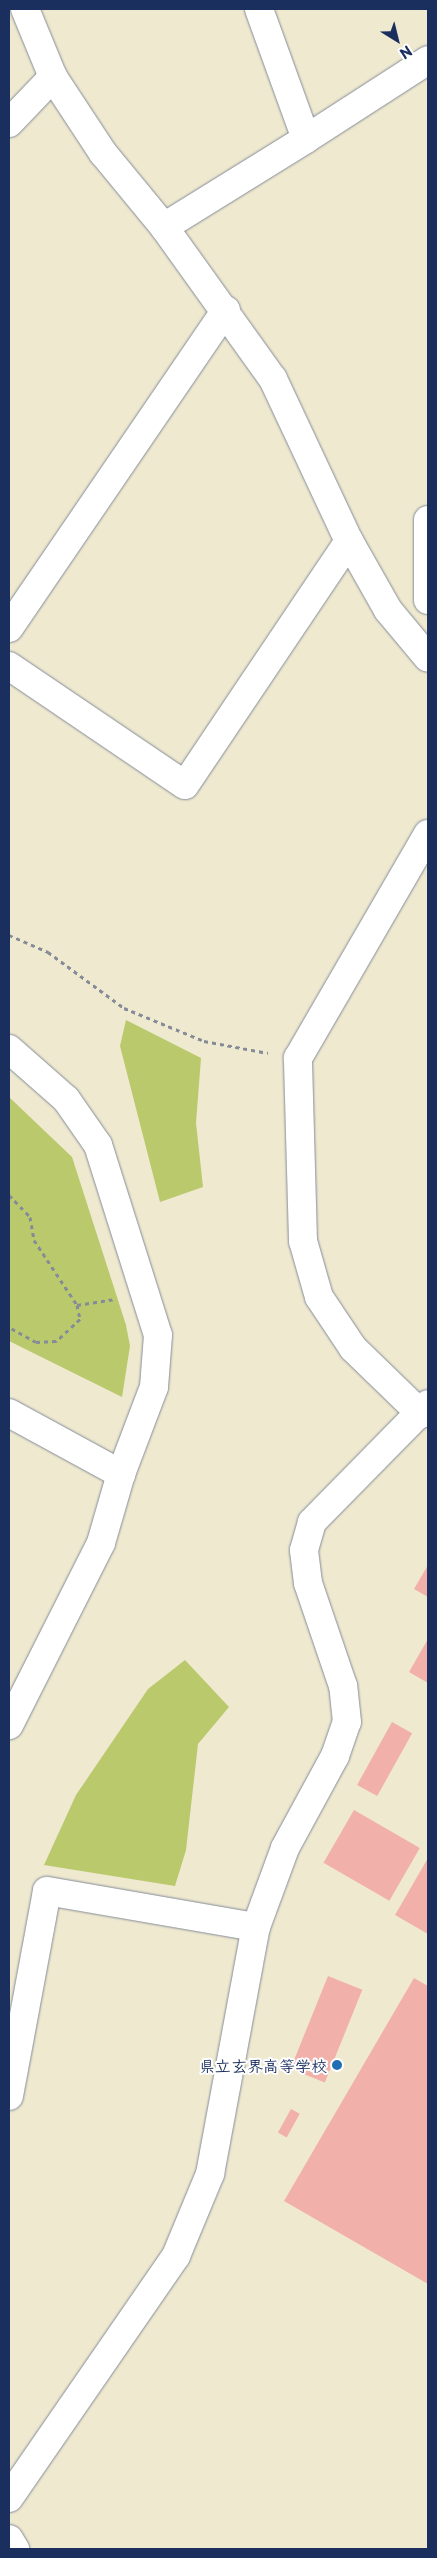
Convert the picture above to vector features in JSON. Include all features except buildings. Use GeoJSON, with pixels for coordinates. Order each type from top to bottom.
{"type":"FeatureCollection","features":[{"type":"Feature","properties":{"kind":"street"},"geometry":{"type":"LineString","coordinates":[[25,9],[53,77],[103,153],[164,227],[226,310],[273,379],[349,541],[388,610],[428,658]]}},
{"type":"Feature","properties":{"kind":"street"},"geometry":{"type":"LineString","coordinates":[[259,9],[306,139]]}},
{"type":"Feature","properties":{"kind":"street"},"geometry":{"type":"LineString","coordinates":[[164,227],[306,139],[428,60]]}},
{"type":"Feature","properties":{"kind":"street"},"geometry":{"type":"LineString","coordinates":[[9,123],[53,77]]}},
{"type":"Feature","properties":{"kind":"street"},"geometry":{"type":"LineString","coordinates":[[9,628],[226,310]]}},
{"type":"Feature","properties":{"kind":"street"},"geometry":{"type":"LineString","coordinates":[[428,520],[428,600]]}},
{"type":"Feature","properties":{"kind":"street"},"geometry":{"type":"LineString","coordinates":[[9,666],[185,785],[349,541]]}},
{"type":"Feature","properties":{"kind":"street"},"geometry":{"type":"LineString","coordinates":[[9,2498],[176,2256],[210,2174],[256,1927],[285,1848],[334,1756],[347,1722],[343,1686],[308,1583],[304,1550],[312,1522],[425,1409],[353,1348],[319,1297],[303,1241],[298,1058],[428,834]]}},
{"type":"Feature","properties":{"kind":"street"},"geometry":{"type":"LineString","coordinates":[[9,1049],[66,1099],[98,1145],[158,1335],[154,1387],[121,1474],[101,1543],[9,1724]]}},
{"type":"Feature","properties":{"kind":"street"},"geometry":{"type":"LineString","coordinates":[[9,1413],[121,1474]]}},
{"type":"Feature","properties":{"kind":"street"},"geometry":{"type":"LineString","coordinates":[[9,2096],[47,1891],[256,1927]]}},
{"type":"Feature","properties":{"kind":"street"},"geometry":{"type":"LineString","coordinates":[[9,2539],[15,2549]]}},
{"type":"Feature","properties":{"kind":"path"},"geometry":{"type":"LineString","coordinates":[[9,935],[48,952],[124,1008],[204,1041],[298,1058]]}},
{"type":"Feature","properties":{"kind":"path"},"geometry":{"type":"LineString","coordinates":[[9,1195],[30,1217],[37,1247],[77,1305],[80,1319],[56,1341],[36,1342],[9,1327]]}},
{"type":"Feature","properties":{"kind":"green space"},"geometry":{"type":"Polygon","coordinates":[[[126,1020],[201,1058],[196,1123],[203,1187],[160,1202],[120,1046],[126,1020]]]}},
{"type":"Feature","properties":{"kind":"green space"},"geometry":{"type":"Polygon","coordinates":[[[9,1097],[72,1157],[126,1325],[130,1346],[122,1397],[9,1341],[9,1097]]]}},
{"type":"Feature","properties":{"kind":"green space"},"geometry":{"type":"Polygon","coordinates":[[[185,1660],[229,1707],[198,1744],[186,1850],[175,1886],[44,1865],[76,1795],[148,1689],[185,1660]]]}},
{"type":"Feature","properties":{"kind":"place","name":"県立玄界高等学校"},"geometry":{"type":"Point","coordinates":[337,2065]}}]}
